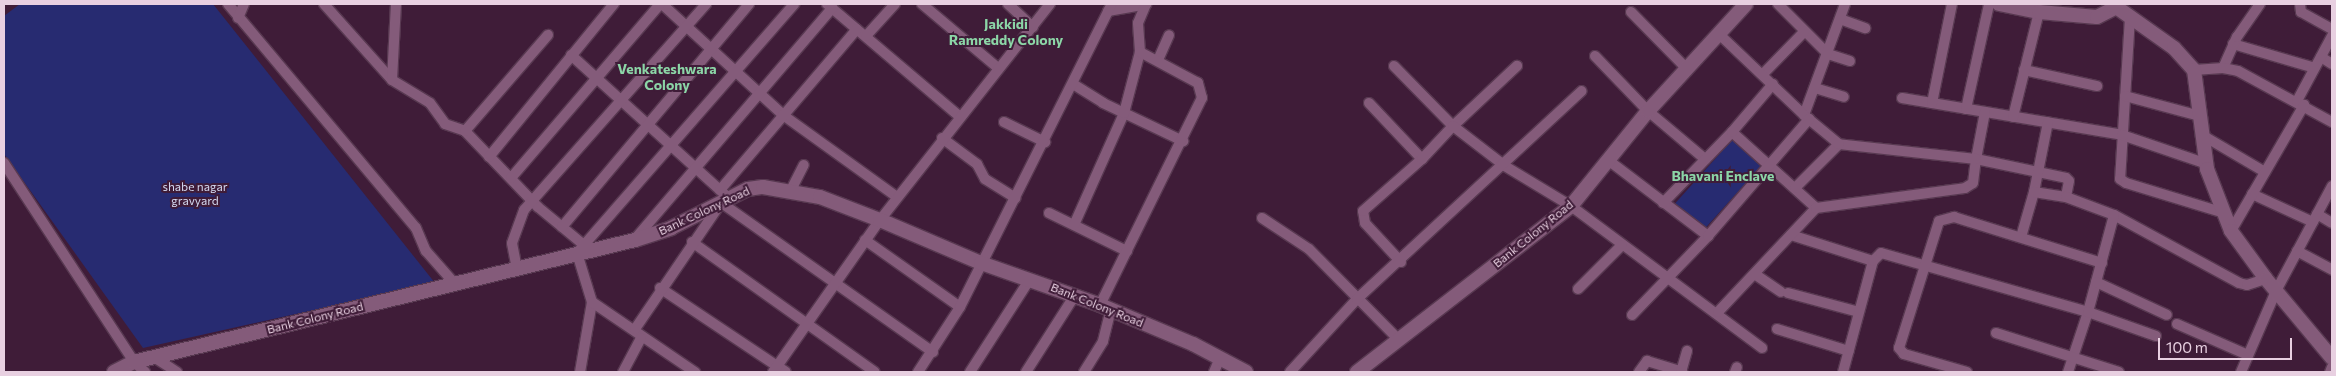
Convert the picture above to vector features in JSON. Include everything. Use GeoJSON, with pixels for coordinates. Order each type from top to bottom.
{"type":"FeatureCollection","features":[{"type":"Feature","properties":{"kind":"street"},"geometry":{"type":"LineString","coordinates":[[228,4],[416,228],[426,251],[455,284]]}},
{"type":"Feature","properties":{"kind":"street"},"geometry":{"type":"LineString","coordinates":[[238,18],[244,4]]}},
{"type":"Feature","properties":{"kind":"street"},"geometry":{"type":"LineString","coordinates":[[324,4],[392,80],[430,103],[445,124],[465,131],[532,202],[562,227],[581,249],[592,302],[580,372]]}},
{"type":"Feature","properties":{"kind":"street"},"geometry":{"type":"LineString","coordinates":[[392,80],[396,4]]}},
{"type":"Feature","properties":{"kind":"street"},"geometry":{"type":"LineString","coordinates":[[489,157],[614,4]]}},
{"type":"Feature","properties":{"kind":"street"},"geometry":{"type":"LineString","coordinates":[[511,178],[661,4],[783,115],[897,197]]}},
{"type":"Feature","properties":{"kind":"street"},"geometry":{"type":"LineString","coordinates":[[517,269],[513,258],[514,232],[524,210],[706,4]]}},
{"type":"Feature","properties":{"kind":"street"},"geometry":{"type":"LineString","coordinates":[[562,227],[710,48],[749,4]]}},
{"type":"Feature","properties":{"kind":"street"},"geometry":{"type":"LineString","coordinates":[[581,249],[672,147],[794,4]]}},
{"type":"Feature","properties":{"kind":"street"},"geometry":{"type":"LineString","coordinates":[[866,36],[895,4]]}},
{"type":"Feature","properties":{"kind":"street"},"geometry":{"type":"LineString","coordinates":[[922,4],[998,68]]}},
{"type":"Feature","properties":{"kind":"street"},"geometry":{"type":"LineString","coordinates":[[1008,4],[1033,26]]}},
{"type":"Feature","properties":{"kind":"street"},"geometry":{"type":"LineString","coordinates":[[660,288],[779,370],[807,324],[865,240],[959,116],[1050,4]]}},
{"type":"Feature","properties":{"kind":"street"},"geometry":{"type":"LineString","coordinates":[[918,372],[933,352],[960,307],[1045,142],[1110,7],[1146,4],[1138,23],[1140,52],[1124,113],[1074,225]]}},
{"type":"Feature","properties":{"kind":"street","name":"Bank Colony Road"},"geometry":{"type":"LineString","coordinates":[[1357,372],[1571,206],[1648,111],[1746,4]]}},
{"type":"Feature","properties":{"kind":"street"},"geometry":{"type":"LineString","coordinates":[[1778,4],[1828,54],[1850,61]]}},
{"type":"Feature","properties":{"kind":"street"},"geometry":{"type":"LineString","coordinates":[[1632,315],[1708,236],[1770,166],[1806,117],[1845,4]]}},
{"type":"Feature","properties":{"kind":"street"},"geometry":{"type":"LineString","coordinates":[[1932,103],[1952,4]]}},
{"type":"Feature","properties":{"kind":"street"},"geometry":{"type":"LineString","coordinates":[[1966,109],[1989,4]]}},
{"type":"Feature","properties":{"kind":"street"},"geometry":{"type":"LineString","coordinates":[[1999,4],[2039,12],[2096,17],[2115,6],[2174,48],[2194,70],[2207,164],[2231,230],[2266,278],[2332,358]]}},
{"type":"Feature","properties":{"kind":"street"},"geometry":{"type":"LineString","coordinates":[[2224,68],[2233,44],[2260,4]]}},
{"type":"Feature","properties":{"kind":"street"},"geometry":{"type":"LineString","coordinates":[[2300,4],[2301,12],[2332,29]]}},
{"type":"Feature","properties":{"kind":"street"},"geometry":{"type":"LineString","coordinates":[[635,240],[830,6],[959,116]]}},
{"type":"Feature","properties":{"kind":"street"},"geometry":{"type":"LineString","coordinates":[[1631,12],[1687,69]]}},
{"type":"Feature","properties":{"kind":"street"},"geometry":{"type":"LineString","coordinates":[[2013,117],[2039,12]]}},
{"type":"Feature","properties":{"kind":"street"},"geometry":{"type":"LineString","coordinates":[[2130,17],[2118,172],[2126,183],[2224,213]]}},
{"type":"Feature","properties":{"kind":"street"},"geometry":{"type":"LineString","coordinates":[[1840,19],[1865,28]]}},
{"type":"Feature","properties":{"kind":"street"},"geometry":{"type":"LineString","coordinates":[[720,190],[856,29]]}},
{"type":"Feature","properties":{"kind":"street"},"geometry":{"type":"LineString","coordinates":[[1762,74],[1804,32]]}},
{"type":"Feature","properties":{"kind":"street"},"geometry":{"type":"LineString","coordinates":[[1720,34],[1806,117],[1839,144],[1976,159],[2038,171],[2069,181],[2066,197]]}},
{"type":"Feature","properties":{"kind":"street"},"geometry":{"type":"LineString","coordinates":[[465,131],[548,35]]}},
{"type":"Feature","properties":{"kind":"street"},"geometry":{"type":"LineString","coordinates":[[1158,60],[1169,36]]}},
{"type":"Feature","properties":{"kind":"street"},"geometry":{"type":"LineString","coordinates":[[2231,230],[2265,172],[2332,36]]}},
{"type":"Feature","properties":{"kind":"street"},"geometry":{"type":"LineString","coordinates":[[2233,44],[2315,68]]}},
{"type":"Feature","properties":{"kind":"street"},"geometry":{"type":"LineString","coordinates":[[1084,372],[1103,341],[1105,308],[1128,251],[1183,141],[1202,98],[1201,86],[1158,60],[1140,52]]}},
{"type":"Feature","properties":{"kind":"street"},"geometry":{"type":"LineString","coordinates":[[572,55],[720,190],[724,203],[933,352]]}},
{"type":"Feature","properties":{"kind":"street"},"geometry":{"type":"LineString","coordinates":[[1595,56],[1648,111],[1705,159]]}},
{"type":"Feature","properties":{"kind":"street"},"geometry":{"type":"LineString","coordinates":[[2321,57],[2332,64]]}},
{"type":"Feature","properties":{"kind":"street"},"geometry":{"type":"LineString","coordinates":[[1394,66],[1453,126],[1505,166],[1571,206],[1622,245],[1718,312],[1762,348]]}},
{"type":"Feature","properties":{"kind":"street"},"geometry":{"type":"LineString","coordinates":[[1401,262],[1365,223],[1364,211],[1422,159],[1453,126],[1517,66]]}},
{"type":"Feature","properties":{"kind":"street"},"geometry":{"type":"LineString","coordinates":[[2194,70],[2224,68],[2238,71],[2332,122]]}},
{"type":"Feature","properties":{"kind":"street"},"geometry":{"type":"LineString","coordinates":[[2024,70],[2097,86]]}},
{"type":"Feature","properties":{"kind":"street"},"geometry":{"type":"LineString","coordinates":[[1073,84],[1124,113],[1183,141]]}},
{"type":"Feature","properties":{"kind":"street"},"geometry":{"type":"LineString","coordinates":[[1663,203],[1732,132],[1773,84]]}},
{"type":"Feature","properties":{"kind":"street"},"geometry":{"type":"LineString","coordinates":[[1815,88],[1844,97]]}},
{"type":"Feature","properties":{"kind":"street"},"geometry":{"type":"LineString","coordinates":[[1290,372],[1357,299],[1401,262],[1505,166],[1582,91]]}},
{"type":"Feature","properties":{"kind":"street"},"geometry":{"type":"LineString","coordinates":[[2125,96],[2200,116]]}},
{"type":"Feature","properties":{"kind":"street"},"geometry":{"type":"LineString","coordinates":[[1902,98],[2122,136],[2207,164]]}},
{"type":"Feature","properties":{"kind":"street"},"geometry":{"type":"LineString","coordinates":[[1369,103],[1422,159]]}},
{"type":"Feature","properties":{"kind":"street"},"geometry":{"type":"LineString","coordinates":[[1718,312],[1756,274],[1816,208],[1965,188],[1972,183],[1985,112]]}},
{"type":"Feature","properties":{"kind":"street"},"geometry":{"type":"LineString","coordinates":[[1004,122],[1045,142]]}},
{"type":"Feature","properties":{"kind":"street"},"geometry":{"type":"LineString","coordinates":[[2021,237],[2034,192],[2048,122]]}},
{"type":"Feature","properties":{"kind":"street"},"geometry":{"type":"LineString","coordinates":[[1732,132],[1816,208]]}},
{"type":"Feature","properties":{"kind":"street"},"geometry":{"type":"LineString","coordinates":[[2202,135],[2265,172]]}},
{"type":"Feature","properties":{"kind":"street"},"geometry":{"type":"LineString","coordinates":[[942,138],[977,164],[985,179],[1016,198]]}},
{"type":"Feature","properties":{"kind":"street"},"geometry":{"type":"LineString","coordinates":[[1794,188],[1839,144]]}},
{"type":"Feature","properties":{"kind":"street"},"geometry":{"type":"LineString","coordinates":[[1608,160],[1708,236]]}},
{"type":"Feature","properties":{"kind":"street"},"geometry":{"type":"LineString","coordinates":[[4,163],[134,362],[145,372]]}},
{"type":"Feature","properties":{"kind":"street"},"geometry":{"type":"LineString","coordinates":[[791,190],[804,165]]}},
{"type":"Feature","properties":{"kind":"street"},"geometry":{"type":"LineString","coordinates":[[2241,372],[2276,290],[2332,186]]}},
{"type":"Feature","properties":{"kind":"street","name":"Bank Colony Road"},"geometry":{"type":"LineString","coordinates":[[114,372],[134,362],[157,359],[517,269],[581,249],[635,240],[672,228],[753,188],[791,190],[880,220],[981,263],[1075,295],[1220,358],[1246,372]]}},
{"type":"Feature","properties":{"kind":"street"},"geometry":{"type":"LineString","coordinates":[[2034,192],[2066,197],[2114,215],[2239,283],[2247,285],[2266,278]]}},
{"type":"Feature","properties":{"kind":"street"},"geometry":{"type":"LineString","coordinates":[[2252,194],[2332,223]]}},
{"type":"Feature","properties":{"kind":"street"},"geometry":{"type":"LineString","coordinates":[[624,372],[638,333],[660,288],[692,242],[724,203]]}},
{"type":"Feature","properties":{"kind":"street"},"geometry":{"type":"LineString","coordinates":[[1049,213],[1128,251]]}},
{"type":"Feature","properties":{"kind":"street"},"geometry":{"type":"LineString","coordinates":[[2068,372],[2088,312],[2114,215]]}},
{"type":"Feature","properties":{"kind":"street"},"geometry":{"type":"LineString","coordinates":[[1967,372],[1904,354],[1899,348],[1939,221],[1948,216],[2102,263]]}},
{"type":"Feature","properties":{"kind":"street"},"geometry":{"type":"LineString","coordinates":[[1262,218],[1297,238],[1398,339]]}},
{"type":"Feature","properties":{"kind":"street"},"geometry":{"type":"LineString","coordinates":[[1791,234],[1873,261]]}},
{"type":"Feature","properties":{"kind":"street"},"geometry":{"type":"LineString","coordinates":[[865,240],[960,307]]}},
{"type":"Feature","properties":{"kind":"street"},"geometry":{"type":"LineString","coordinates":[[692,242],[876,372]]}},
{"type":"Feature","properties":{"kind":"street"},"geometry":{"type":"LineString","coordinates":[[1578,289],[1622,245]]}},
{"type":"Feature","properties":{"kind":"street"},"geometry":{"type":"LineString","coordinates":[[2297,251],[2332,270]]}},
{"type":"Feature","properties":{"kind":"street"},"geometry":{"type":"LineString","coordinates":[[1843,372],[1873,261],[1881,253],[2088,312],[2156,336]]}},
{"type":"Feature","properties":{"kind":"street"},"geometry":{"type":"LineString","coordinates":[[1756,274],[1784,292],[1859,312]]}},
{"type":"Feature","properties":{"kind":"street"},"geometry":{"type":"LineString","coordinates":[[970,372],[1030,279]]}},
{"type":"Feature","properties":{"kind":"street"},"geometry":{"type":"LineString","coordinates":[[2096,282],[2167,315]]}},
{"type":"Feature","properties":{"kind":"street"},"geometry":{"type":"LineString","coordinates":[[1026,372],[1075,295]]}},
{"type":"Feature","properties":{"kind":"street"},"geometry":{"type":"LineString","coordinates":[[592,302],[695,372]]}},
{"type":"Feature","properties":{"kind":"street"},"geometry":{"type":"LineString","coordinates":[[2177,324],[2248,355]]}},
{"type":"Feature","properties":{"kind":"street"},"geometry":{"type":"LineString","coordinates":[[1777,330],[1849,350]]}},
{"type":"Feature","properties":{"kind":"street"},"geometry":{"type":"LineString","coordinates":[[1996,333],[2119,372]]}},
{"type":"Feature","properties":{"kind":"street"},"geometry":{"type":"LineString","coordinates":[[1639,372],[1647,361],[1682,372],[1687,351]]}},
{"type":"Feature","properties":{"kind":"street"},"geometry":{"type":"LineString","coordinates":[[1214,372],[1220,358]]}},
{"type":"Feature","properties":{"kind":"street"},"geometry":{"type":"LineString","coordinates":[[157,359],[177,372]]}},
{"type":"Feature","properties":{"kind":"street"},"geometry":{"type":"LineString","coordinates":[[2330,372],[2332,368]]}},
{"type":"Feature","properties":{"kind":"green space","name":"shabe nagar gravyard"},"geometry":{"type":"Polygon","coordinates":[[[20,4],[213,4],[435,283],[143,348],[4,154],[4,16],[20,4]]]}},
{"type":"Feature","properties":{"kind":"green space"},"geometry":{"type":"Polygon","coordinates":[[[1733,139],[1762,165],[1702,231],[1673,205],[1733,139]]]}},
{"type":"Feature","properties":{"kind":"district","name":"Jakkidi Ramreddy Colony"},"geometry":{"type":"Point","coordinates":[1006,32]}},
{"type":"Feature","properties":{"kind":"district","name":"Venkateshwara Colony"},"geometry":{"type":"Point","coordinates":[667,78]}},
{"type":"Feature","properties":{"kind":"district","name":"Bhavani Enclave"},"geometry":{"type":"Point","coordinates":[1723,176]}}]}
